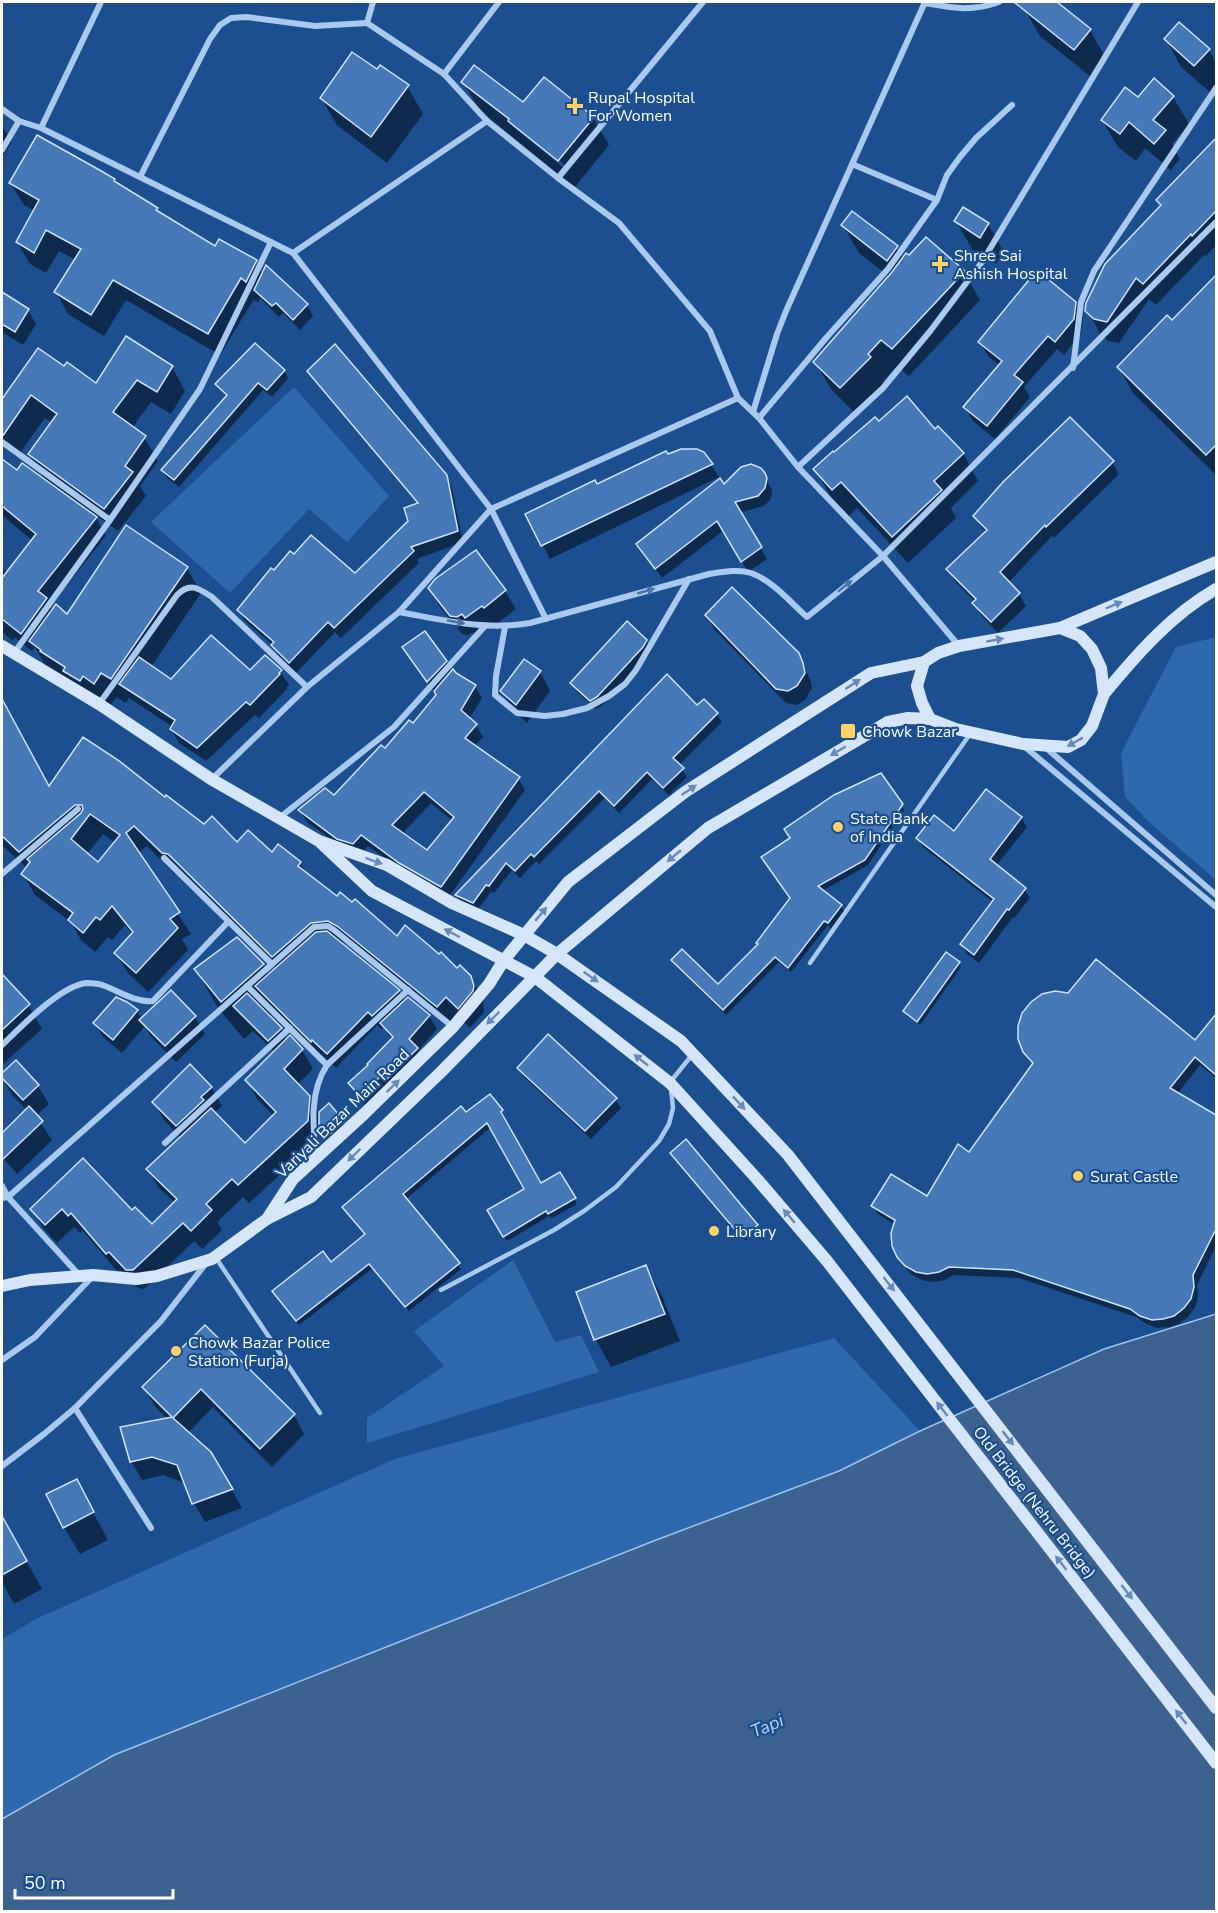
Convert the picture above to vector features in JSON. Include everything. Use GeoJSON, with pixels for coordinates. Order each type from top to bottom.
{"type":"FeatureCollection","features":[{"type":"Feature","properties":{"kind":"main road"},"geometry":{"type":"LineString","coordinates":[[930,719],[917,686],[924,662],[938,652],[959,646],[1060,628],[1216,562]]}},
{"type":"Feature","properties":{"kind":"main road"},"geometry":{"type":"LineString","coordinates":[[267,1219],[311,1197],[441,1072],[557,954],[708,828],[888,722],[908,718],[930,719],[956,729],[1023,744],[1068,747],[1081,740],[1092,726],[1104,694],[1135,656],[1165,626],[1216,589]]}},
{"type":"Feature","properties":{"kind":"main road"},"geometry":{"type":"LineString","coordinates":[[1060,628],[1080,636],[1092,649],[1101,668],[1104,694]]}},
{"type":"Feature","properties":{"kind":"main road"},"geometry":{"type":"LineString","coordinates":[[2,646],[99,704],[211,779],[319,841]]}},
{"type":"Feature","properties":{"kind":"main road","name":"Variyali Bazar Main Road"},"geometry":{"type":"LineString","coordinates":[[2,1286],[30,1280],[93,1275],[136,1279],[157,1276],[211,1259],[267,1219],[293,1179],[453,1028],[489,984],[504,960],[568,882],[685,792],[871,673],[924,662]]}},
{"type":"Feature","properties":{"kind":"main road","name":"Old Bridge (Nehru Bridge)"},"geometry":{"type":"LineString","coordinates":[[319,841],[387,865],[452,903],[524,935],[557,954],[681,1041],[788,1155],[854,1237],[1216,1708]]}},
{"type":"Feature","properties":{"kind":"main road","name":"Old Bridge (Nehru Bridge)"},"geometry":{"type":"LineString","coordinates":[[319,841],[372,891],[535,977],[670,1083],[827,1261],[1216,1763]]}},
{"type":"Feature","properties":{"kind":"street"},"geometry":{"type":"LineString","coordinates":[[41,128],[101,2]]}},
{"type":"Feature","properties":{"kind":"street"},"geometry":{"type":"LineString","coordinates":[[367,23],[373,2]]}},
{"type":"Feature","properties":{"kind":"street"},"geometry":{"type":"LineString","coordinates":[[444,74],[499,2]]}},
{"type":"Feature","properties":{"kind":"street"},"geometry":{"type":"LineString","coordinates":[[558,178],[703,2]]}},
{"type":"Feature","properties":{"kind":"street"},"geometry":{"type":"LineString","coordinates":[[753,412],[786,311],[924,2],[961,10],[983,8],[999,2]]}},
{"type":"Feature","properties":{"kind":"street"},"geometry":{"type":"LineString","coordinates":[[798,467],[883,388],[931,330],[982,262],[1138,2]]}},
{"type":"Feature","properties":{"kind":"street"},"geometry":{"type":"LineString","coordinates":[[140,177],[210,39],[220,25],[231,18],[247,17],[315,27],[367,23],[444,74],[487,121],[619,223],[710,331],[738,398],[759,418],[798,467],[883,556],[959,646]]}},
{"type":"Feature","properties":{"kind":"street"},"geometry":{"type":"LineString","coordinates":[[1073,368],[1081,302],[1094,272],[1216,88]]}},
{"type":"Feature","properties":{"kind":"street"},"geometry":{"type":"LineString","coordinates":[[759,418],[888,269],[937,200],[947,175],[960,157],[976,138],[1012,105]]}},
{"type":"Feature","properties":{"kind":"street"},"geometry":{"type":"LineString","coordinates":[[2,109],[19,121],[41,128],[293,253],[491,509],[546,619]]}},
{"type":"Feature","properties":{"kind":"street"},"geometry":{"type":"LineString","coordinates":[[2,150],[19,121]]}},
{"type":"Feature","properties":{"kind":"street"},"geometry":{"type":"LineString","coordinates":[[293,253],[487,121]]}},
{"type":"Feature","properties":{"kind":"street"},"geometry":{"type":"LineString","coordinates":[[852,164],[937,200]]}},
{"type":"Feature","properties":{"kind":"street"},"geometry":{"type":"LineString","coordinates":[[399,612],[485,626],[505,627],[546,619],[709,574],[732,571],[750,573],[766,581],[807,617],[883,556],[1073,368],[1216,222]]}},
{"type":"Feature","properties":{"kind":"street"},"geometry":{"type":"LineString","coordinates":[[14,653],[110,520],[200,389],[271,242]]}},
{"type":"Feature","properties":{"kind":"street"},"geometry":{"type":"LineString","coordinates":[[211,779],[307,687],[399,612],[491,509],[738,398]]}},
{"type":"Feature","properties":{"kind":"street"},"geometry":{"type":"LineString","coordinates":[[2,442],[110,520]]}},
{"type":"Feature","properties":{"kind":"street"},"geometry":{"type":"LineString","coordinates":[[505,627],[495,695],[502,702],[517,713],[545,716],[587,708],[625,684],[636,670],[689,579]]}},
{"type":"Feature","properties":{"kind":"street"},"geometry":{"type":"LineString","coordinates":[[99,704],[177,595],[183,589],[191,587],[212,597],[307,687]]}},
{"type":"Feature","properties":{"kind":"street"},"geometry":{"type":"LineString","coordinates":[[279,818],[394,727],[485,626]]}},
{"type":"Feature","properties":{"kind":"street"},"geometry":{"type":"LineString","coordinates":[[1023,744],[1216,907]]}},
{"type":"Feature","properties":{"kind":"street"},"geometry":{"type":"LineString","coordinates":[[1045,747],[1216,895]]}},
{"type":"Feature","properties":{"kind":"street"},"geometry":{"type":"LineString","coordinates":[[2,874],[78,809]]}},
{"type":"Feature","properties":{"kind":"street"},"geometry":{"type":"LineString","coordinates":[[164,858],[272,964]]}},
{"type":"Feature","properties":{"kind":"street"},"geometry":{"type":"LineString","coordinates":[[2,1045],[57,995],[75,986],[87,983],[101,985],[145,1002],[153,1000],[228,922]]}},
{"type":"Feature","properties":{"kind":"street"},"geometry":{"type":"LineString","coordinates":[[5,1198],[314,927],[328,926],[453,1028]]}},
{"type":"Feature","properties":{"kind":"street"},"geometry":{"type":"LineString","coordinates":[[247,986],[327,1065]]}},
{"type":"Feature","properties":{"kind":"street"},"geometry":{"type":"LineString","coordinates":[[316,1158],[312,1118],[320,1077],[327,1065],[408,990]]}},
{"type":"Feature","properties":{"kind":"street"},"geometry":{"type":"LineString","coordinates":[[165,1143],[290,1028]]}},
{"type":"Feature","properties":{"kind":"street"},"geometry":{"type":"LineString","coordinates":[[2,1186],[5,1198],[80,1276]]}},
{"type":"Feature","properties":{"kind":"street"},"geometry":{"type":"LineString","coordinates":[[2,1466],[75,1408],[161,1321],[211,1259]]}},
{"type":"Feature","properties":{"kind":"street"},"geometry":{"type":"LineString","coordinates":[[2,1360],[35,1337],[93,1275]]}},
{"type":"Feature","properties":{"kind":"street"},"geometry":{"type":"LineString","coordinates":[[75,1408],[151,1528]]}},
{"type":"Feature","properties":{"kind":"lane"},"geometry":{"type":"LineString","coordinates":[[810,963],[971,732]]}},
{"type":"Feature","properties":{"kind":"lane"},"geometry":{"type":"LineString","coordinates":[[441,1290],[554,1230],[616,1187],[659,1141],[669,1124],[673,1108],[670,1083],[693,1054]]}},
{"type":"Feature","properties":{"kind":"lane"},"geometry":{"type":"LineString","coordinates":[[211,1259],[320,1413]]}},
{"type":"Feature","properties":{"kind":"shaded area"},"geometry":{"type":"Polygon","coordinates":[[[294,387],[389,496],[347,542],[309,509],[230,593],[151,522],[294,387]]]}},
{"type":"Feature","properties":{"kind":"shaded area"},"geometry":{"type":"Polygon","coordinates":[[[1216,637],[1216,880],[1151,824],[1125,797],[1121,753],[1176,647],[1216,637]]]}},
{"type":"Feature","properties":{"kind":"shaded area"},"geometry":{"type":"Polygon","coordinates":[[[513,1260],[555,1342],[581,1335],[599,1372],[367,1443],[367,1418],[444,1366],[414,1331],[513,1260]]]}},
{"type":"Feature","properties":{"kind":"shaded area"},"geometry":{"type":"Polygon","coordinates":[[[834,1338],[920,1431],[839,1471],[114,1755],[2,1819],[2,1639],[38,1618],[395,1459],[834,1338]]]}},
{"type":"Feature","properties":{"kind":"water","name":"Tapi"},"geometry":{"type":"Polygon","coordinates":[[[1216,1314],[1216,1911],[2,1911],[2,1819],[114,1755],[651,1542],[839,1471],[920,1431],[1104,1349],[1216,1314]]]}},
{"type":"Feature","properties":{"kind":"building"},"geometry":{"type":"Polygon","coordinates":[[[1014,2],[1057,2],[1091,29],[1074,50],[1014,2]]]}},
{"type":"Feature","properties":{"kind":"building"},"geometry":{"type":"Polygon","coordinates":[[[1179,22],[1210,49],[1194,66],[1164,39],[1179,22]]]}},
{"type":"Feature","properties":{"kind":"building"},"geometry":{"type":"Polygon","coordinates":[[[352,52],[377,69],[380,65],[409,85],[371,137],[320,98],[352,52]]]}},
{"type":"Feature","properties":{"kind":"building"},"geometry":{"type":"Polygon","coordinates":[[[474,65],[523,102],[544,77],[594,117],[558,161],[461,82],[474,65]]]}},
{"type":"Feature","properties":{"kind":"building"},"geometry":{"type":"Polygon","coordinates":[[[1154,78],[1174,96],[1153,120],[1166,130],[1154,144],[1129,122],[1120,134],[1101,120],[1125,87],[1138,97],[1154,78]]]}},
{"type":"Feature","properties":{"kind":"building"},"geometry":{"type":"Polygon","coordinates":[[[37,135],[115,179],[114,181],[158,208],[156,210],[215,246],[219,239],[257,260],[246,282],[241,278],[208,334],[113,280],[91,315],[54,292],[81,249],[46,230],[34,253],[16,242],[39,200],[9,183],[37,135]]]}},
{"type":"Feature","properties":{"kind":"building"},"geometry":{"type":"Polygon","coordinates":[[[1216,138],[1216,211],[1143,284],[1136,278],[1107,322],[1094,319],[1085,311],[1086,303],[1105,264],[1161,205],[1156,200],[1216,138]]]}},
{"type":"Feature","properties":{"kind":"building"},"geometry":{"type":"Polygon","coordinates":[[[963,207],[989,223],[980,238],[954,221],[963,207]]]}},
{"type":"Feature","properties":{"kind":"building"},"geometry":{"type":"Polygon","coordinates":[[[852,211],[898,246],[887,261],[841,225],[852,211]]]}},
{"type":"Feature","properties":{"kind":"building"},"geometry":{"type":"Polygon","coordinates":[[[926,237],[965,271],[892,349],[881,340],[868,354],[871,357],[840,388],[813,362],[906,253],[909,255],[926,237]]]}},
{"type":"Feature","properties":{"kind":"building"},"geometry":{"type":"Polygon","coordinates":[[[266,265],[308,304],[293,320],[276,303],[272,306],[254,290],[266,265]]]}},
{"type":"Feature","properties":{"kind":"building"},"geometry":{"type":"Polygon","coordinates":[[[1037,270],[1076,302],[1074,319],[1055,342],[1048,336],[1014,375],[1023,382],[987,426],[963,407],[1002,361],[978,342],[1037,270]]]}},
{"type":"Feature","properties":{"kind":"building"},"geometry":{"type":"Polygon","coordinates":[[[1216,275],[1216,445],[1206,455],[1117,367],[1167,315],[1172,320],[1216,275]]]}},
{"type":"Feature","properties":{"kind":"building"},"geometry":{"type":"Polygon","coordinates":[[[2,292],[29,309],[15,332],[2,324],[2,292]]]}},
{"type":"Feature","properties":{"kind":"building"},"geometry":{"type":"Polygon","coordinates":[[[126,336],[173,366],[157,392],[137,380],[113,412],[146,436],[125,466],[133,472],[104,509],[28,454],[57,414],[31,395],[2,437],[2,399],[38,348],[64,366],[67,362],[96,383],[126,336]]]}},
{"type":"Feature","properties":{"kind":"building"},"geometry":{"type":"Polygon","coordinates":[[[255,343],[285,370],[267,390],[258,383],[174,480],[161,470],[227,395],[215,384],[255,343]]]}},
{"type":"Feature","properties":{"kind":"building"},"geometry":{"type":"Polygon","coordinates":[[[335,344],[447,475],[458,531],[411,547],[414,551],[334,628],[328,622],[289,663],[271,645],[274,642],[237,610],[271,568],[274,570],[290,551],[294,554],[311,535],[355,573],[408,521],[404,508],[418,503],[307,371],[335,344]]]}},
{"type":"Feature","properties":{"kind":"building"},"geometry":{"type":"Polygon","coordinates":[[[907,396],[935,429],[938,426],[964,453],[934,481],[942,490],[892,537],[841,482],[832,490],[813,469],[875,417],[879,421],[907,396]]]}},
{"type":"Feature","properties":{"kind":"building"},"geometry":{"type":"Polygon","coordinates":[[[1070,417],[1114,461],[1046,527],[1045,525],[1000,572],[1020,593],[991,622],[972,603],[976,599],[946,569],[987,530],[973,516],[1003,482],[1070,417]]]}},
{"type":"Feature","properties":{"kind":"building"},"geometry":{"type":"Polygon","coordinates":[[[681,449],[697,449],[704,452],[713,464],[541,546],[525,514],[595,480],[597,484],[666,451],[668,454],[681,449]]]}},
{"type":"Feature","properties":{"kind":"building"},"geometry":{"type":"Polygon","coordinates":[[[2,459],[17,470],[22,463],[97,517],[38,591],[47,598],[21,634],[2,619],[2,578],[36,534],[2,506],[2,459]]]}},
{"type":"Feature","properties":{"kind":"building"},"geometry":{"type":"Polygon","coordinates":[[[751,464],[761,468],[765,473],[767,478],[765,488],[758,496],[735,502],[762,547],[741,562],[717,521],[655,569],[636,544],[720,478],[724,484],[741,467],[751,464]]]}},
{"type":"Feature","properties":{"kind":"building"},"geometry":{"type":"Polygon","coordinates":[[[126,525],[188,567],[111,679],[101,673],[94,684],[83,676],[80,681],[63,671],[65,667],[29,641],[56,604],[67,614],[126,525]]]}},
{"type":"Feature","properties":{"kind":"building"},"geometry":{"type":"Polygon","coordinates":[[[476,550],[506,590],[484,608],[482,606],[465,618],[462,614],[457,617],[450,616],[428,588],[435,579],[476,550]]]}},
{"type":"Feature","properties":{"kind":"building"},"geometry":{"type":"Polygon","coordinates":[[[732,587],[799,653],[805,673],[797,686],[788,691],[776,689],[705,615],[732,587]]]}},
{"type":"Feature","properties":{"kind":"building"},"geometry":{"type":"Polygon","coordinates":[[[627,621],[647,640],[597,697],[590,701],[570,683],[627,621]]]}},
{"type":"Feature","properties":{"kind":"building"},"geometry":{"type":"Polygon","coordinates":[[[425,631],[447,661],[427,682],[402,647],[425,631]]]}},
{"type":"Feature","properties":{"kind":"building"},"geometry":{"type":"Polygon","coordinates":[[[211,635],[250,670],[265,655],[282,670],[250,705],[246,702],[197,748],[170,729],[175,720],[119,684],[139,657],[171,679],[211,635]]]}},
{"type":"Feature","properties":{"kind":"building"},"geometry":{"type":"Polygon","coordinates":[[[524,659],[541,671],[516,705],[500,691],[524,659]]]}},
{"type":"Feature","properties":{"kind":"building"},"geometry":{"type":"Polygon","coordinates":[[[453,669],[476,685],[461,710],[477,724],[465,738],[520,777],[441,887],[399,863],[361,835],[353,844],[337,839],[298,810],[325,788],[334,795],[381,745],[385,748],[409,720],[413,723],[436,695],[434,691],[453,669]],[[424,792],[392,825],[427,850],[454,817],[424,792]]]}},
{"type":"Feature","properties":{"kind":"building"},"geometry":{"type":"Polygon","coordinates":[[[667,674],[697,705],[704,699],[718,713],[673,758],[684,768],[663,788],[647,772],[614,806],[599,791],[534,857],[531,854],[515,871],[506,863],[473,903],[455,895],[667,674]]]}},
{"type":"Feature","properties":{"kind":"building"},"geometry":{"type":"Polygon","coordinates":[[[2,699],[49,786],[83,737],[204,824],[212,816],[237,842],[248,830],[272,852],[278,844],[301,862],[298,866],[337,896],[340,892],[352,902],[355,899],[397,936],[405,925],[439,954],[441,952],[457,968],[460,965],[471,976],[473,991],[458,1009],[446,997],[437,1007],[328,921],[311,923],[272,957],[168,854],[162,853],[134,826],[126,833],[180,912],[170,919],[178,928],[136,973],[114,953],[133,932],[112,906],[100,920],[96,917],[83,933],[68,920],[73,913],[21,874],[30,862],[27,859],[81,813],[82,805],[75,805],[19,852],[2,836],[2,699]],[[90,814],[71,839],[98,862],[120,835],[90,814]]]}},
{"type":"Feature","properties":{"kind":"building"},"geometry":{"type":"Polygon","coordinates":[[[881,773],[903,804],[865,860],[818,886],[842,905],[828,923],[824,921],[788,968],[775,957],[723,1010],[671,960],[682,949],[718,984],[758,944],[756,943],[790,898],[761,857],[790,838],[784,829],[834,795],[881,773]]]}},
{"type":"Feature","properties":{"kind":"building"},"geometry":{"type":"Polygon","coordinates":[[[986,789],[1022,817],[990,859],[1026,888],[1009,910],[1007,909],[974,955],[960,944],[994,899],[916,838],[934,815],[954,831],[986,789]]]}},
{"type":"Feature","properties":{"kind":"building"},"geometry":{"type":"Polygon","coordinates":[[[327,931],[400,990],[372,1016],[368,1012],[327,1054],[312,1040],[311,1042],[255,986],[316,932],[327,931]]]}},
{"type":"Feature","properties":{"kind":"building"},"geometry":{"type":"Polygon","coordinates":[[[237,937],[264,964],[221,1002],[194,969],[237,937]]]}},
{"type":"Feature","properties":{"kind":"building"},"geometry":{"type":"Polygon","coordinates":[[[946,952],[960,962],[917,1022],[903,1011],[946,952]]]}},
{"type":"Feature","properties":{"kind":"building","name":"Surat Castle"},"geometry":{"type":"Polygon","coordinates":[[[1096,959],[1195,1040],[1216,1014],[1216,1075],[1195,1057],[1170,1088],[1216,1115],[1216,1229],[1193,1275],[1194,1287],[1191,1299],[1174,1316],[1163,1319],[1152,1320],[1130,1309],[1013,1270],[949,1267],[927,1274],[916,1272],[905,1266],[897,1257],[892,1246],[891,1233],[895,1220],[871,1206],[891,1174],[927,1196],[958,1144],[969,1152],[1033,1063],[1023,1052],[1018,1039],[1018,1026],[1022,1013],[1042,994],[1055,991],[1068,993],[1096,959]]]}},
{"type":"Feature","properties":{"kind":"building"},"geometry":{"type":"Polygon","coordinates":[[[2,974],[30,1004],[2,1030],[2,974]]]}},
{"type":"Feature","properties":{"kind":"building"},"geometry":{"type":"Polygon","coordinates":[[[171,990],[196,1016],[165,1046],[139,1020],[171,990]]]}},
{"type":"Feature","properties":{"kind":"building"},"geometry":{"type":"Polygon","coordinates":[[[247,993],[282,1028],[268,1041],[233,1006],[247,993]]]}},
{"type":"Feature","properties":{"kind":"building"},"geometry":{"type":"Polygon","coordinates":[[[116,997],[138,1010],[113,1040],[93,1023],[116,997]]]}},
{"type":"Feature","properties":{"kind":"building"},"geometry":{"type":"Polygon","coordinates":[[[408,997],[430,1015],[409,1039],[418,1048],[385,1081],[380,1077],[360,1096],[348,1083],[393,1037],[380,1023],[408,997]]]}},
{"type":"Feature","properties":{"kind":"building"},"geometry":{"type":"Polygon","coordinates":[[[548,1034],[617,1098],[585,1131],[517,1068],[548,1034]]]}},
{"type":"Feature","properties":{"kind":"building"},"geometry":{"type":"Polygon","coordinates":[[[290,1035],[303,1049],[284,1069],[310,1096],[308,1121],[238,1185],[232,1179],[206,1204],[212,1210],[191,1231],[183,1223],[133,1270],[126,1270],[109,1252],[106,1254],[71,1213],[68,1216],[62,1209],[45,1225],[30,1209],[83,1158],[132,1210],[135,1207],[152,1224],[177,1199],[146,1169],[211,1108],[245,1143],[276,1112],[245,1080],[290,1035]]]}},
{"type":"Feature","properties":{"kind":"building"},"geometry":{"type":"Polygon","coordinates":[[[16,1060],[39,1085],[23,1100],[2,1078],[2,1073],[16,1060]]]}},
{"type":"Feature","properties":{"kind":"building"},"geometry":{"type":"Polygon","coordinates":[[[190,1064],[212,1087],[201,1097],[204,1100],[176,1126],[152,1102],[190,1064]]]}},
{"type":"Feature","properties":{"kind":"building"},"geometry":{"type":"Polygon","coordinates":[[[490,1094],[503,1110],[501,1112],[541,1183],[560,1172],[576,1198],[548,1214],[546,1211],[503,1237],[487,1210],[524,1189],[487,1123],[403,1194],[460,1263],[405,1307],[369,1264],[296,1321],[272,1291],[323,1251],[331,1262],[365,1234],[342,1207],[461,1106],[466,1112],[490,1094]]]}},
{"type":"Feature","properties":{"kind":"building"},"geometry":{"type":"Polygon","coordinates":[[[329,1103],[344,1121],[327,1137],[319,1127],[319,1112],[329,1103]]]}},
{"type":"Feature","properties":{"kind":"building"},"geometry":{"type":"Polygon","coordinates":[[[29,1106],[43,1121],[2,1160],[2,1133],[29,1106]]]}},
{"type":"Feature","properties":{"kind":"building"},"geometry":{"type":"Polygon","coordinates":[[[686,1139],[758,1225],[742,1238],[670,1153],[686,1139]]]}},
{"type":"Feature","properties":{"kind":"building"},"geometry":{"type":"Polygon","coordinates":[[[646,1265],[665,1314],[594,1340],[576,1292],[646,1265]]]}},
{"type":"Feature","properties":{"kind":"building"},"geometry":{"type":"Polygon","coordinates":[[[205,1325],[295,1414],[260,1449],[201,1389],[173,1418],[211,1452],[233,1489],[192,1504],[177,1465],[152,1457],[130,1462],[120,1427],[172,1417],[142,1387],[205,1325]]]}},
{"type":"Feature","properties":{"kind":"building"},"geometry":{"type":"Polygon","coordinates":[[[77,1479],[94,1512],[63,1528],[46,1494],[77,1479]]]}},
{"type":"Feature","properties":{"kind":"building"},"geometry":{"type":"Polygon","coordinates":[[[2,1516],[27,1561],[2,1575],[2,1516]]]}},
{"type":"Feature","properties":{"kind":"place","name":"Rupal Hospital For Women"},"geometry":{"type":"Point","coordinates":[575,106]}},
{"type":"Feature","properties":{"kind":"place","name":"Shree Sai Ashish Hospital"},"geometry":{"type":"Point","coordinates":[940,264]}},
{"type":"Feature","properties":{"kind":"place","name":"Chowk Bazar"},"geometry":{"type":"Point","coordinates":[848,731]}},
{"type":"Feature","properties":{"kind":"place","name":"State Bank of India"},"geometry":{"type":"Point","coordinates":[838,827]}},
{"type":"Feature","properties":{"kind":"place","name":"Surat Castle"},"geometry":{"type":"Point","coordinates":[1078,1176]}},
{"type":"Feature","properties":{"kind":"place","name":"Library"},"geometry":{"type":"Point","coordinates":[714,1231]}},
{"type":"Feature","properties":{"kind":"place","name":"Chowk Bazar Police Station (Furja)"},"geometry":{"type":"Point","coordinates":[176,1351]}}]}
